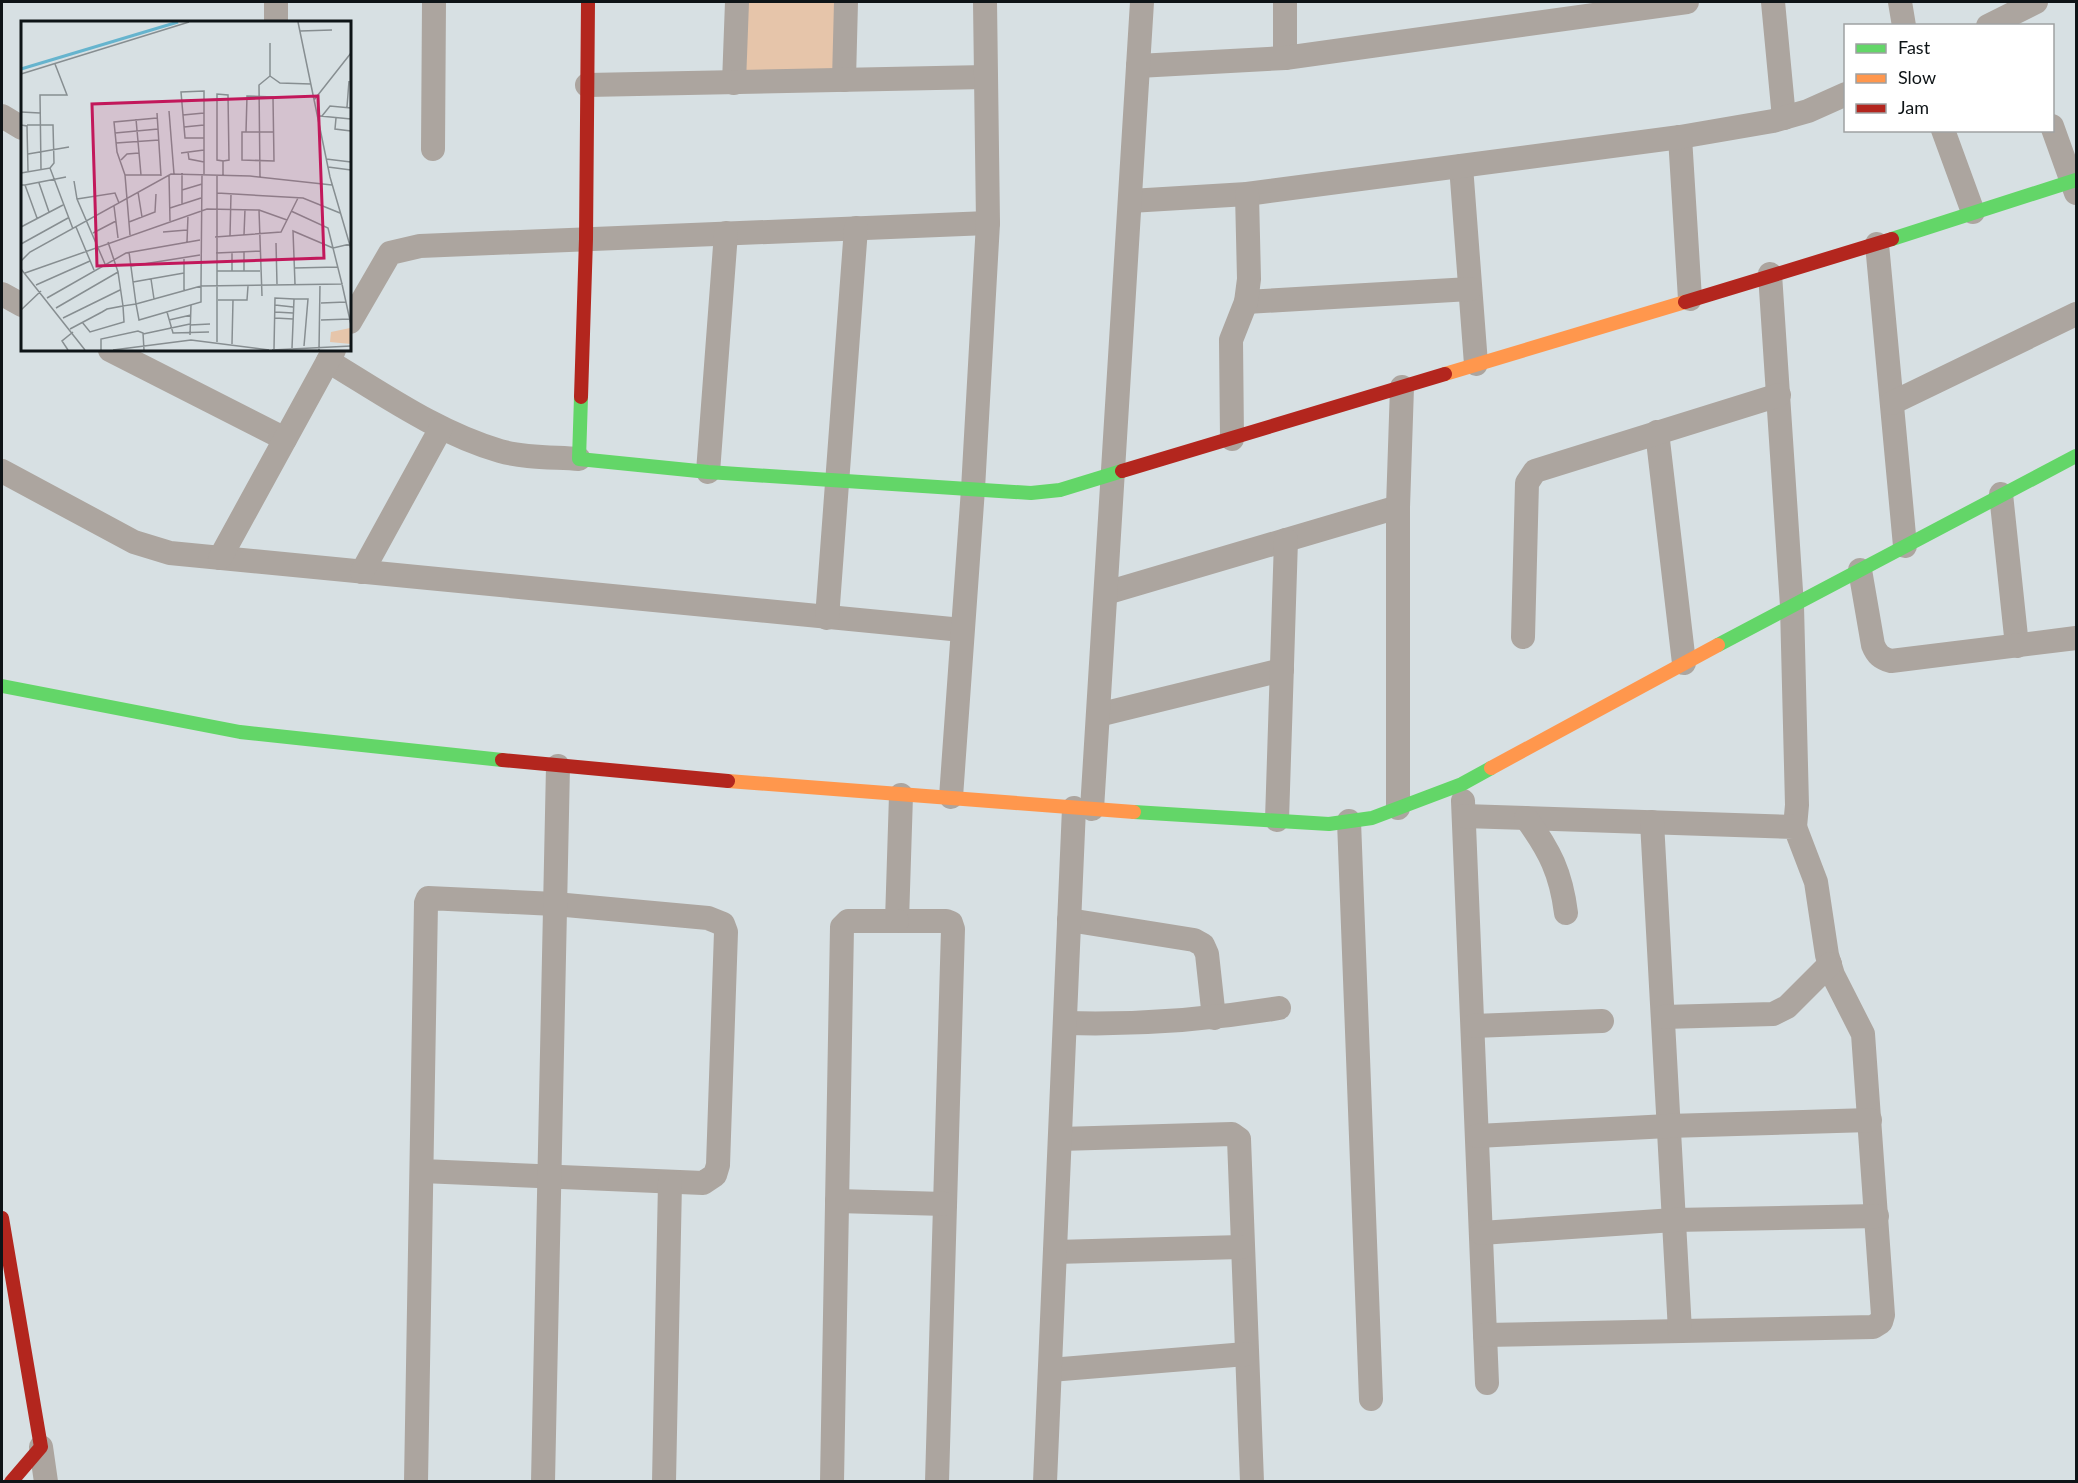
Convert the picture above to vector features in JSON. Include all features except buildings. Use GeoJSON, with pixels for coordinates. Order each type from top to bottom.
{"type":"FeatureCollection","features":[{"type":"Feature","properties":{"kind":"street"},"geometry":{"type":"LineString","coordinates":[[276,2],[276,21]]}},
{"type":"Feature","properties":{"kind":"street"},"geometry":{"type":"LineString","coordinates":[[433,149],[434,2]]}},
{"type":"Feature","properties":{"kind":"street"},"geometry":{"type":"LineString","coordinates":[[579,459],[586,239],[588,2]]}},
{"type":"Feature","properties":{"kind":"street"},"geometry":{"type":"LineString","coordinates":[[734,82],[737,2]]}},
{"type":"Feature","properties":{"kind":"street"},"geometry":{"type":"LineString","coordinates":[[844,80],[846,2]]}},
{"type":"Feature","properties":{"kind":"street"},"geometry":{"type":"LineString","coordinates":[[951,797],[973,489],[988,223],[985,2]]}},
{"type":"Feature","properties":{"kind":"street"},"geometry":{"type":"LineString","coordinates":[[1045,1482],[1069,920],[1098,715],[1142,2]]}},
{"type":"Feature","properties":{"kind":"street"},"geometry":{"type":"LineString","coordinates":[[1285,58],[1286,2]]}},
{"type":"Feature","properties":{"kind":"street"},"geometry":{"type":"LineString","coordinates":[[1138,66],[1285,58],[1687,2]]}},
{"type":"Feature","properties":{"kind":"street"},"geometry":{"type":"LineString","coordinates":[[1773,2],[1784,118]]}},
{"type":"Feature","properties":{"kind":"street"},"geometry":{"type":"LineString","coordinates":[[1900,2],[1904,24]]}},
{"type":"Feature","properties":{"kind":"street"},"geometry":{"type":"LineString","coordinates":[[1996,24],[2012,20],[2036,2]]}},
{"type":"Feature","properties":{"kind":"street"},"geometry":{"type":"LineString","coordinates":[[587,86],[986,77]]}},
{"type":"Feature","properties":{"kind":"street"},"geometry":{"type":"LineString","coordinates":[[1130,201],[1247,194],[1680,137],[1784,118],[1808,111],[1844,94]]}},
{"type":"Feature","properties":{"kind":"street"},"geometry":{"type":"LineString","coordinates":[[2,116],[21,127]]}},
{"type":"Feature","properties":{"kind":"street"},"geometry":{"type":"LineString","coordinates":[[220,558],[331,355],[441,428],[502,451],[708,472],[1042,492],[1114,475],[1770,274],[1877,244],[1973,212],[2075,185],[2054,131]]}},
{"type":"Feature","properties":{"kind":"street"},"geometry":{"type":"LineString","coordinates":[[1944,132],[1973,212]]}},
{"type":"Feature","properties":{"kind":"street"},"geometry":{"type":"LineString","coordinates":[[1680,137],[1690,299]]}},
{"type":"Feature","properties":{"kind":"street"},"geometry":{"type":"LineString","coordinates":[[1461,166],[1476,364]]}},
{"type":"Feature","properties":{"kind":"street"},"geometry":{"type":"LineString","coordinates":[[1232,439],[1232,340],[1246,302],[1249,279],[1247,194]]}},
{"type":"Feature","properties":{"kind":"street"},"geometry":{"type":"LineString","coordinates":[[352,311],[390,253],[420,246],[988,223]]}},
{"type":"Feature","properties":{"kind":"street"},"geometry":{"type":"LineString","coordinates":[[827,618],[856,228]]}},
{"type":"Feature","properties":{"kind":"street"},"geometry":{"type":"LineString","coordinates":[[708,472],[726,233]]}},
{"type":"Feature","properties":{"kind":"street"},"geometry":{"type":"LineString","coordinates":[[1877,244],[1905,546]]}},
{"type":"Feature","properties":{"kind":"street"},"geometry":{"type":"LineString","coordinates":[[1485,1335],[1873,1327],[1881,1322],[1883,1315],[1863,1034],[1830,964],[1818,908],[1816,882],[1795,827],[1797,806],[1792,606],[1770,274]]}},
{"type":"Feature","properties":{"kind":"street"},"geometry":{"type":"LineString","coordinates":[[1246,302],[1470,289]]}},
{"type":"Feature","properties":{"kind":"street"},"geometry":{"type":"LineString","coordinates":[[2,294],[21,304]]}},
{"type":"Feature","properties":{"kind":"street"},"geometry":{"type":"LineString","coordinates":[[1892,403],[2076,314]]}},
{"type":"Feature","properties":{"kind":"street"},"geometry":{"type":"LineString","coordinates":[[112,351],[285,439]]}},
{"type":"Feature","properties":{"kind":"street"},"geometry":{"type":"LineString","coordinates":[[1398,808],[1398,507],[1402,387]]}},
{"type":"Feature","properties":{"kind":"street"},"geometry":{"type":"LineString","coordinates":[[1523,637],[1529,477],[1534,471],[1779,395]]}},
{"type":"Feature","properties":{"kind":"street"},"geometry":{"type":"LineString","coordinates":[[362,572],[441,428]]}},
{"type":"Feature","properties":{"kind":"street"},"geometry":{"type":"LineString","coordinates":[[1657,432],[1684,663]]}},
{"type":"Feature","properties":{"kind":"street"},"geometry":{"type":"LineString","coordinates":[[2,686],[240,732],[558,766],[1083,809],[1329,824],[1372,818],[1462,784],[1684,663],[2076,456]]}},
{"type":"Feature","properties":{"kind":"street"},"geometry":{"type":"LineString","coordinates":[[2,471],[134,542],[170,553],[962,630]]}},
{"type":"Feature","properties":{"kind":"street"},"geometry":{"type":"LineString","coordinates":[[2001,494],[2017,646]]}},
{"type":"Feature","properties":{"kind":"street"},"geometry":{"type":"LineString","coordinates":[[1106,593],[1398,507]]}},
{"type":"Feature","properties":{"kind":"street"},"geometry":{"type":"LineString","coordinates":[[1277,820],[1286,540]]}},
{"type":"Feature","properties":{"kind":"street"},"geometry":{"type":"LineString","coordinates":[[1860,570],[1873,645],[1876,653],[1891,661],[2076,638]]}},
{"type":"Feature","properties":{"kind":"street"},"geometry":{"type":"LineString","coordinates":[[1098,715],[1282,670]]}},
{"type":"Feature","properties":{"kind":"street"},"geometry":{"type":"LineString","coordinates":[[543,1482],[558,766]]}},
{"type":"Feature","properties":{"kind":"street"},"geometry":{"type":"LineString","coordinates":[[1462,784],[1487,1383]]}},
{"type":"Feature","properties":{"kind":"street"},"geometry":{"type":"LineString","coordinates":[[897,921],[901,795]]}},
{"type":"Feature","properties":{"kind":"street"},"geometry":{"type":"LineString","coordinates":[[1464,816],[1795,827]]}},
{"type":"Feature","properties":{"kind":"street"},"geometry":{"type":"LineString","coordinates":[[1526,818],[1548,849],[1559,874],[1566,913]]}},
{"type":"Feature","properties":{"kind":"street"},"geometry":{"type":"LineString","coordinates":[[1349,821],[1371,1399]]}},
{"type":"Feature","properties":{"kind":"street"},"geometry":{"type":"LineString","coordinates":[[1652,822],[1680,1331]]}},
{"type":"Feature","properties":{"kind":"street"},"geometry":{"type":"LineString","coordinates":[[416,1482],[422,1171],[428,898],[431,896],[555,904],[708,918],[723,924],[726,932],[718,1165],[715,1175],[703,1183],[422,1171]]}},
{"type":"Feature","properties":{"kind":"street"},"geometry":{"type":"LineString","coordinates":[[1069,920],[1194,940],[1203,945],[1207,954],[1214,1018]]}},
{"type":"Feature","properties":{"kind":"street"},"geometry":{"type":"LineString","coordinates":[[832,1482],[842,927],[848,921],[946,921],[951,923],[953,929],[937,1482]]}},
{"type":"Feature","properties":{"kind":"street"},"geometry":{"type":"LineString","coordinates":[[1663,1017],[1773,1014],[1786,1007],[1830,964]]}},
{"type":"Feature","properties":{"kind":"street"},"geometry":{"type":"LineString","coordinates":[[1065,1023],[1137,1024],[1214,1018],[1279,1008]]}},
{"type":"Feature","properties":{"kind":"street"},"geometry":{"type":"LineString","coordinates":[[1473,1026],[1602,1022]]}},
{"type":"Feature","properties":{"kind":"street"},"geometry":{"type":"LineString","coordinates":[[1477,1136],[1668,1126],[1870,1120]]}},
{"type":"Feature","properties":{"kind":"street"},"geometry":{"type":"LineString","coordinates":[[1060,1138],[1236,1136],[1239,1139],[1251,1482]]}},
{"type":"Feature","properties":{"kind":"street"},"geometry":{"type":"LineString","coordinates":[[664,1482],[670,1182]]}},
{"type":"Feature","properties":{"kind":"street"},"geometry":{"type":"LineString","coordinates":[[837,1201],[945,1204]]}},
{"type":"Feature","properties":{"kind":"street"},"geometry":{"type":"LineString","coordinates":[[1481,1233],[1674,1220],[1877,1216]]}},
{"type":"Feature","properties":{"kind":"street"},"geometry":{"type":"LineString","coordinates":[[2,1218],[9,1306],[46,1482]]}},
{"type":"Feature","properties":{"kind":"street"},"geometry":{"type":"LineString","coordinates":[[1055,1252],[1241,1247]]}},
{"type":"Feature","properties":{"kind":"street"},"geometry":{"type":"LineString","coordinates":[[1050,1370],[1246,1354]]}},
{"type":"Feature","properties":{"kind":"street"},"geometry":{"type":"LineString","coordinates":[[11,1482],[40,1447]]}},
{"type":"Feature","properties":{"kind":"shaded area"},"geometry":{"type":"Polygon","coordinates":[[[747,2],[837,2],[834,70],[746,71],[747,2]]]}},
{"type":"Feature","properties":{"kind":"traffic: fast"},"geometry":{"type":"LineString","coordinates":[[1892,239],[2076,180]]}},
{"type":"Feature","properties":{"kind":"traffic: fast"},"geometry":{"type":"LineString","coordinates":[[581,397],[579,459],[708,472],[1031,493],[1060,490],[1122,471]]}},
{"type":"Feature","properties":{"kind":"traffic: fast"},"geometry":{"type":"LineString","coordinates":[[1718,645],[2076,456]]}},
{"type":"Feature","properties":{"kind":"traffic: fast"},"geometry":{"type":"LineString","coordinates":[[2,686],[240,732],[502,760]]}},
{"type":"Feature","properties":{"kind":"traffic: fast"},"geometry":{"type":"LineString","coordinates":[[1134,812],[1329,824],[1372,818],[1462,784],[1491,768]]}},
{"type":"Feature","properties":{"kind":"traffic: slow"},"geometry":{"type":"LineString","coordinates":[[1445,374],[1685,302]]}},
{"type":"Feature","properties":{"kind":"traffic: slow"},"geometry":{"type":"LineString","coordinates":[[1491,768],[1718,645]]}},
{"type":"Feature","properties":{"kind":"traffic: slow"},"geometry":{"type":"LineString","coordinates":[[728,781],[1134,812]]}},
{"type":"Feature","properties":{"kind":"traffic: jam"},"geometry":{"type":"LineString","coordinates":[[581,397],[586,239],[588,2]]}},
{"type":"Feature","properties":{"kind":"traffic: jam"},"geometry":{"type":"LineString","coordinates":[[1685,302],[1892,239]]}},
{"type":"Feature","properties":{"kind":"traffic: jam"},"geometry":{"type":"LineString","coordinates":[[1122,471],[1445,374]]}},
{"type":"Feature","properties":{"kind":"traffic: jam"},"geometry":{"type":"LineString","coordinates":[[502,760],[728,781]]}},
{"type":"Feature","properties":{"kind":"traffic: jam"},"geometry":{"type":"LineString","coordinates":[[2,1218],[41,1447],[11,1482]]}}]}
